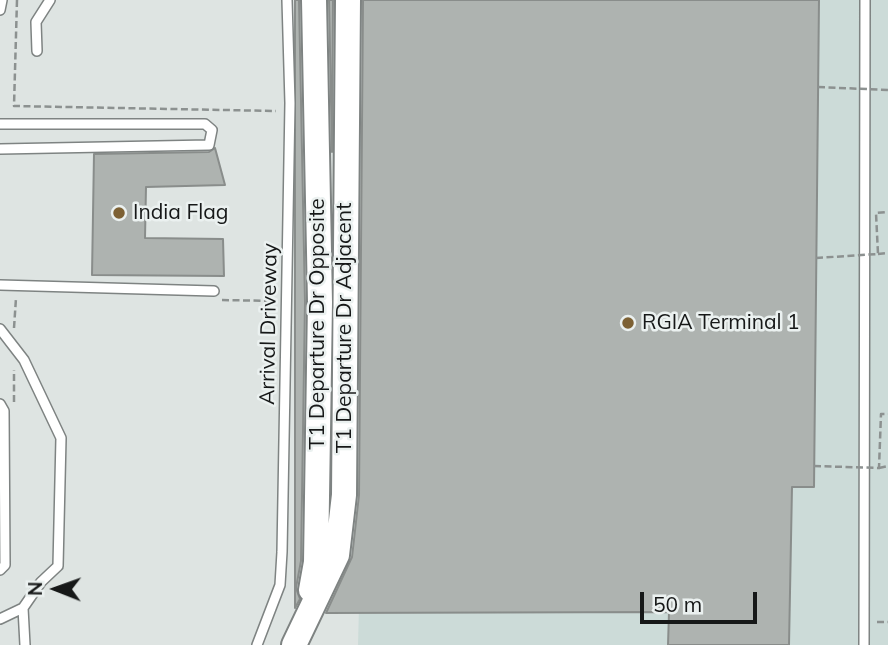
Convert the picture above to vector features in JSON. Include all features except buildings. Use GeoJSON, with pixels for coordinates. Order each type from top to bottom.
{"type":"FeatureCollection","features":[{"type":"Feature","properties":{"kind":"street","name":"T1 Departure Dr Opposite"},"geometry":{"type":"LineString","coordinates":[[294,645],[316,562],[320,302],[314,0]]}},
{"type":"Feature","properties":{"kind":"street","name":"T1 Departure Dr Adjacent"},"geometry":{"type":"LineString","coordinates":[[294,645],[337,555],[344,495],[348,0]]}},
{"type":"Feature","properties":{"kind":"lane"},"geometry":{"type":"LineString","coordinates":[[0,10],[2,0]]}},
{"type":"Feature","properties":{"kind":"lane"},"geometry":{"type":"LineString","coordinates":[[37,51],[36,22],[50,0]]}},
{"type":"Feature","properties":{"kind":"lane","name":"Arrival Driveway"},"geometry":{"type":"LineString","coordinates":[[257,645],[280,585],[287,301],[287,0]]}},
{"type":"Feature","properties":{"kind":"lane"},"geometry":{"type":"LineString","coordinates":[[864,645],[865,0]]}},
{"type":"Feature","properties":{"kind":"lane"},"geometry":{"type":"LineString","coordinates":[[0,124],[205,124],[212,130],[209,145],[0,149]]}},
{"type":"Feature","properties":{"kind":"lane"},"geometry":{"type":"LineString","coordinates":[[0,285],[214,290]]}},
{"type":"Feature","properties":{"kind":"lane"},"geometry":{"type":"LineString","coordinates":[[0,329],[14,346],[46,402],[61,438],[58,566],[41,582],[23,608],[0,619]]}},
{"type":"Feature","properties":{"kind":"lane"},"geometry":{"type":"LineString","coordinates":[[0,404],[4,411],[5,565],[0,570]]}},
{"type":"Feature","properties":{"kind":"lane"},"geometry":{"type":"LineString","coordinates":[[23,608],[24,645]]}},
{"type":"Feature","properties":{"kind":"path"},"geometry":{"type":"LineString","coordinates":[[17,0],[14,106],[289,112]]}},
{"type":"Feature","properties":{"kind":"path"},"geometry":{"type":"LineString","coordinates":[[818,87],[888,90]]}},
{"type":"Feature","properties":{"kind":"path"},"geometry":{"type":"LineString","coordinates":[[878,254],[876,212],[888,212]]}},
{"type":"Feature","properties":{"kind":"path"},"geometry":{"type":"LineString","coordinates":[[816,258],[888,253]]}},
{"type":"Feature","properties":{"kind":"path"},"geometry":{"type":"LineString","coordinates":[[13,415],[15,298],[28,298]]}},
{"type":"Feature","properties":{"kind":"path"},"geometry":{"type":"LineString","coordinates":[[219,300],[287,301]]}},
{"type":"Feature","properties":{"kind":"path"},"geometry":{"type":"LineString","coordinates":[[879,468],[881,414],[888,414]]}},
{"type":"Feature","properties":{"kind":"path"},"geometry":{"type":"LineString","coordinates":[[814,466],[888,466]]}},
{"type":"Feature","properties":{"kind":"shaded area","name":"RGIA Terminal 1"},"geometry":{"type":"Polygon","coordinates":[[[366,0],[888,0],[888,645],[358,645],[373,57],[366,0]]]}},
{"type":"Feature","properties":{"kind":"place","name":"India Flag"},"geometry":{"type":"Point","coordinates":[119,213]}},
{"type":"Feature","properties":{"kind":"place","name":"RGIA Terminal 1"},"geometry":{"type":"Point","coordinates":[628,323]}}]}
